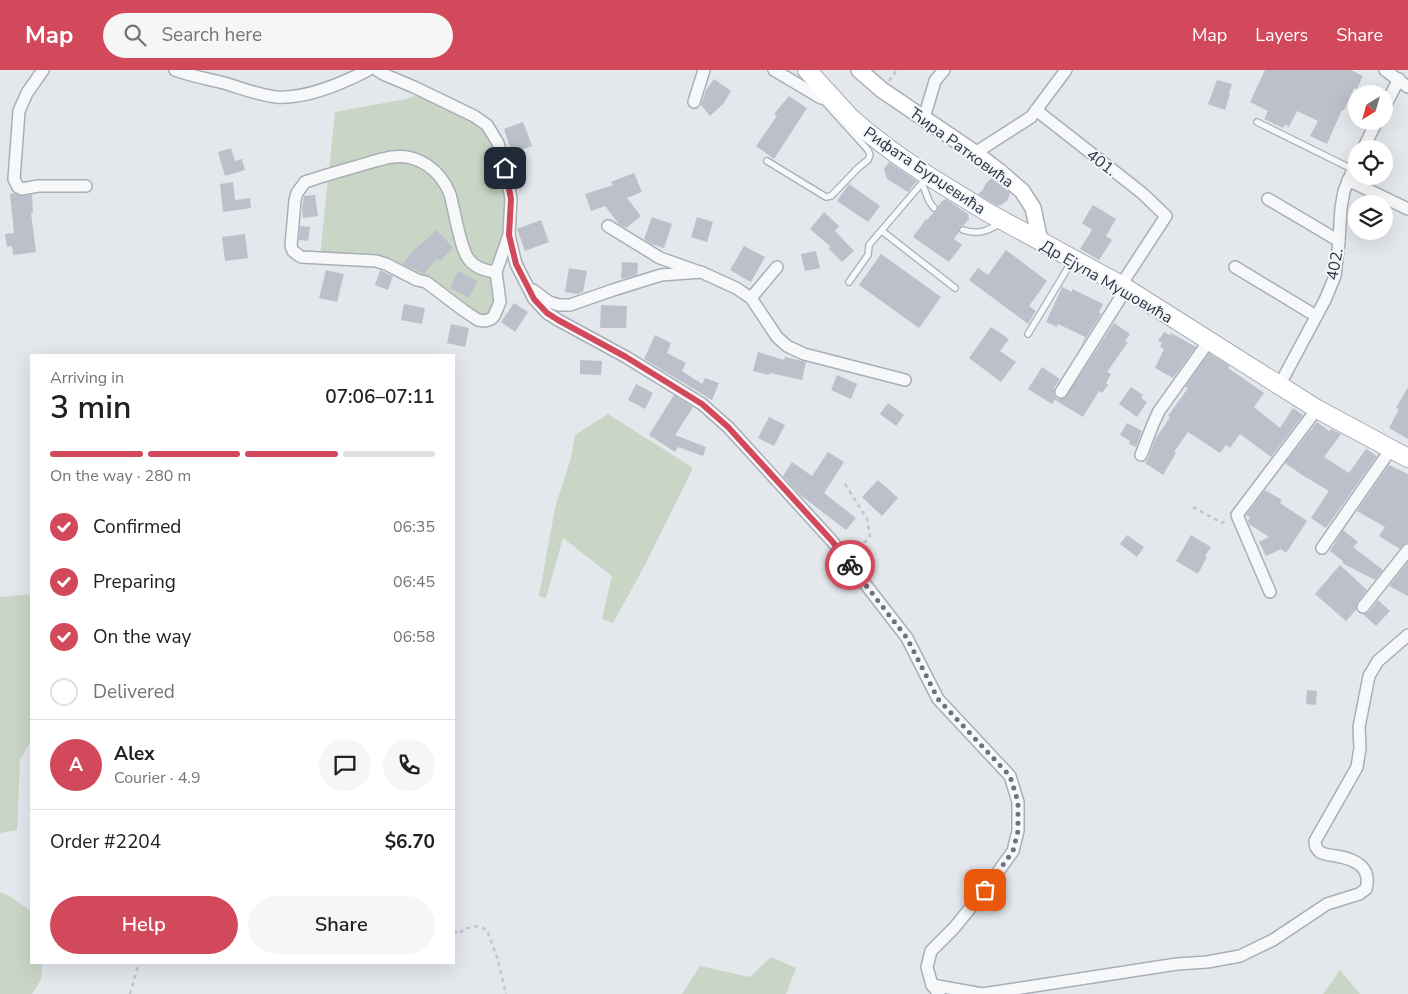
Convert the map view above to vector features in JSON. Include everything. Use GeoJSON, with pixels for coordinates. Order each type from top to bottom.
{"type":"FeatureCollection","features":[{"type":"Feature","properties":{"kind":"main road","name":"Рифата Бурџевића"},"geometry":{"type":"LineString","coordinates":[[807,70],[824,96],[924,179],[1004,222]]}},
{"type":"Feature","properties":{"kind":"main road","name":"Др Ејупа Мушовића"},"geometry":{"type":"LineString","coordinates":[[1004,222],[1123,287],[1317,410],[1408,458]]}},
{"type":"Feature","properties":{"kind":"street"},"geometry":{"type":"LineString","coordinates":[[43,70],[27,92],[20,111],[15,182],[22,188],[86,186]]}},
{"type":"Feature","properties":{"kind":"street"},"geometry":{"type":"LineString","coordinates":[[175,70],[277,97],[312,92],[357,76],[368,70]]}},
{"type":"Feature","properties":{"kind":"street"},"geometry":{"type":"LineString","coordinates":[[377,70],[466,112],[487,125],[498,143],[511,199],[509,235],[496,272],[500,302],[494,316],[485,321],[478,320],[426,282],[417,280],[386,264],[376,261],[300,257],[293,251],[291,246],[295,200],[297,193],[305,182],[386,158],[401,157],[416,159],[424,163],[443,179],[450,194],[465,255],[479,268],[485,271],[496,272]]}},
{"type":"Feature","properties":{"kind":"street"},"geometry":{"type":"LineString","coordinates":[[694,102],[704,70]]}},
{"type":"Feature","properties":{"kind":"street","name":"Рифата Бурџевића"},"geometry":{"type":"LineString","coordinates":[[774,70],[824,96]]}},
{"type":"Feature","properties":{"kind":"street","name":"Ћира Ратковића"},"geometry":{"type":"LineString","coordinates":[[859,70],[882,90],[975,153],[1022,191],[1033,208],[1040,242]]}},
{"type":"Feature","properties":{"kind":"street"},"geometry":{"type":"LineString","coordinates":[[924,118],[935,81],[944,70]]}},
{"type":"Feature","properties":{"kind":"street"},"geometry":{"type":"LineString","coordinates":[[975,153],[1031,117],[1066,70]]}},
{"type":"Feature","properties":{"kind":"street"},"geometry":{"type":"LineString","coordinates":[[1385,70],[1403,83],[1393,96]]}},
{"type":"Feature","properties":{"kind":"street","name":"401."},"geometry":{"type":"LineString","coordinates":[[1036,110],[1142,193],[1166,216],[1123,287]]}},
{"type":"Feature","properties":{"kind":"street","name":"402."},"geometry":{"type":"LineString","coordinates":[[1279,386],[1335,276],[1341,208],[1348,184]]}},
{"type":"Feature","properties":{"kind":"street"},"geometry":{"type":"LineString","coordinates":[[1373,185],[1408,209]]}},
{"type":"Feature","properties":{"kind":"street"},"geometry":{"type":"LineString","coordinates":[[1268,199],[1339,241]]}},
{"type":"Feature","properties":{"kind":"street"},"geometry":{"type":"LineString","coordinates":[[608,226],[660,258],[701,272],[736,288],[751,298],[776,337],[787,346],[804,354],[905,380]]}},
{"type":"Feature","properties":{"kind":"street"},"geometry":{"type":"LineString","coordinates":[[509,235],[516,264],[534,299],[547,313],[626,357],[702,404],[728,427],[832,541],[907,638],[938,699],[1010,776],[1018,802],[1018,831],[1013,851],[954,928],[931,951],[927,967],[935,989],[982,994],[1240,956],[1273,940],[1327,904],[1359,894],[1366,889],[1369,879],[1364,868],[1342,857],[1322,853],[1316,848],[1315,841],[1357,767],[1360,748],[1359,727],[1368,676],[1378,661],[1407,635]]}},
{"type":"Feature","properties":{"kind":"street"},"geometry":{"type":"LineString","coordinates":[[751,298],[777,267]]}},
{"type":"Feature","properties":{"kind":"street"},"geometry":{"type":"LineString","coordinates":[[1235,267],[1316,316]]}},
{"type":"Feature","properties":{"kind":"street"},"geometry":{"type":"LineString","coordinates":[[524,280],[534,292],[549,302],[559,305],[570,305],[661,276],[701,272]]}},
{"type":"Feature","properties":{"kind":"street"},"geometry":{"type":"LineString","coordinates":[[1061,392],[1123,287]]}},
{"type":"Feature","properties":{"kind":"street"},"geometry":{"type":"LineString","coordinates":[[1141,455],[1159,411],[1209,341]]}},
{"type":"Feature","properties":{"kind":"street"},"geometry":{"type":"LineString","coordinates":[[1270,592],[1237,515],[1317,410]]}},
{"type":"Feature","properties":{"kind":"street"},"geometry":{"type":"LineString","coordinates":[[1322,548],[1391,450]]}},
{"type":"Feature","properties":{"kind":"street"},"geometry":{"type":"LineString","coordinates":[[1363,607],[1408,550]]}},
{"type":"Feature","properties":{"kind":"lane"},"geometry":{"type":"LineString","coordinates":[[767,161],[826,197],[831,196],[868,160],[870,155],[868,150],[824,96]]}},
{"type":"Feature","properties":{"kind":"lane"},"geometry":{"type":"LineString","coordinates":[[1257,122],[1348,169]]}},
{"type":"Feature","properties":{"kind":"lane"},"geometry":{"type":"LineString","coordinates":[[924,179],[934,208]]}},
{"type":"Feature","properties":{"kind":"lane"},"geometry":{"type":"LineString","coordinates":[[849,282],[868,255],[869,245],[924,179]]}},
{"type":"Feature","properties":{"kind":"lane"},"geometry":{"type":"LineString","coordinates":[[964,230],[979,233],[992,229],[1004,222]]}},
{"type":"Feature","properties":{"kind":"lane"},"geometry":{"type":"LineString","coordinates":[[882,231],[955,288]]}},
{"type":"Feature","properties":{"kind":"lane"},"geometry":{"type":"LineString","coordinates":[[1028,334],[1073,259]]}},
{"type":"Feature","properties":{"kind":"path"},"geometry":{"type":"LineString","coordinates":[[832,541],[865,542],[870,536],[867,519],[845,484]]}},
{"type":"Feature","properties":{"kind":"path"},"geometry":{"type":"LineString","coordinates":[[1193,507],[1222,524],[1237,515]]}},
{"type":"Feature","properties":{"kind":"path"},"geometry":{"type":"LineString","coordinates":[[455,931],[458,934],[464,929],[478,926],[487,930],[497,957],[506,994]]}},
{"type":"Feature","properties":{"kind":"path"},"geometry":{"type":"LineString","coordinates":[[130,994],[138,964]]}},
{"type":"Feature","properties":{"kind":"green space"},"geometry":{"type":"Polygon","coordinates":[[[425,92],[487,125],[511,199],[496,272],[500,302],[485,321],[386,264],[320,257],[335,112],[406,99],[425,92]]]}},
{"type":"Feature","properties":{"kind":"green space"},"geometry":{"type":"Polygon","coordinates":[[[608,414],[693,468],[646,563],[613,623],[602,619],[612,576],[563,538],[546,598],[539,596],[555,508],[571,458],[575,435],[608,414]]]}},
{"type":"Feature","properties":{"kind":"green space"},"geometry":{"type":"Polygon","coordinates":[[[30,594],[30,743],[20,760],[17,830],[0,833],[0,597],[30,594]]]}},
{"type":"Feature","properties":{"kind":"green space"},"geometry":{"type":"Polygon","coordinates":[[[0,892],[30,910],[30,964],[42,964],[41,979],[32,994],[0,994],[0,892]]]}},
{"type":"Feature","properties":{"kind":"green space"},"geometry":{"type":"Polygon","coordinates":[[[771,957],[796,968],[786,994],[682,994],[700,966],[750,977],[771,957]]]}},
{"type":"Feature","properties":{"kind":"green space"},"geometry":{"type":"Polygon","coordinates":[[[1340,970],[1360,994],[1323,994],[1340,970]]]}},
{"type":"Feature","properties":{"kind":"building"},"geometry":{"type":"Polygon","coordinates":[[[1265,70],[1351,70],[1363,76],[1359,85],[1348,85],[1348,101],[1344,110],[1342,110],[1327,144],[1310,136],[1318,121],[1297,111],[1289,127],[1285,124],[1283,128],[1264,119],[1268,111],[1250,102],[1265,70]]]}},
{"type":"Feature","properties":{"kind":"building"},"geometry":{"type":"Polygon","coordinates":[[[714,79],[731,91],[724,103],[710,116],[701,105],[706,90],[714,79]]]}},
{"type":"Feature","properties":{"kind":"building"},"geometry":{"type":"Polygon","coordinates":[[[1217,80],[1232,84],[1225,110],[1208,104],[1217,80]]]}},
{"type":"Feature","properties":{"kind":"building"},"geometry":{"type":"Polygon","coordinates":[[[789,96],[807,108],[774,159],[756,146],[777,116],[774,114],[789,96]]]}},
{"type":"Feature","properties":{"kind":"building"},"geometry":{"type":"Polygon","coordinates":[[[523,122],[532,146],[512,153],[504,129],[523,122]]]}},
{"type":"Feature","properties":{"kind":"building"},"geometry":{"type":"Polygon","coordinates":[[[231,148],[235,161],[242,159],[245,170],[225,176],[218,152],[231,148]]]}},
{"type":"Feature","properties":{"kind":"building"},"geometry":{"type":"Polygon","coordinates":[[[889,162],[917,181],[908,192],[887,179],[884,169],[889,162]]]}},
{"type":"Feature","properties":{"kind":"building"},"geometry":{"type":"Polygon","coordinates":[[[634,173],[642,192],[627,198],[641,216],[626,228],[619,224],[605,206],[591,211],[585,194],[613,185],[611,182],[634,173]]]}},
{"type":"Feature","properties":{"kind":"building"},"geometry":{"type":"Polygon","coordinates":[[[992,178],[1010,193],[1008,200],[1001,205],[997,206],[978,194],[992,178]]]}},
{"type":"Feature","properties":{"kind":"building"},"geometry":{"type":"Polygon","coordinates":[[[233,182],[235,200],[250,198],[251,208],[223,212],[220,184],[233,182]]]}},
{"type":"Feature","properties":{"kind":"building"},"geometry":{"type":"Polygon","coordinates":[[[849,184],[880,206],[868,222],[837,201],[849,184]]]}},
{"type":"Feature","properties":{"kind":"building"},"geometry":{"type":"Polygon","coordinates":[[[14,193],[23,196],[32,195],[33,213],[31,213],[36,252],[13,255],[12,246],[7,247],[5,234],[14,233],[10,194],[14,193]]]}},
{"type":"Feature","properties":{"kind":"building"},"geometry":{"type":"Polygon","coordinates":[[[315,195],[318,216],[303,218],[304,196],[315,195]]]}},
{"type":"Feature","properties":{"kind":"building"},"geometry":{"type":"Polygon","coordinates":[[[946,199],[968,214],[969,219],[959,228],[959,232],[954,239],[962,245],[949,262],[913,237],[926,219],[938,210],[938,206],[946,199]]]}},
{"type":"Feature","properties":{"kind":"building"},"geometry":{"type":"Polygon","coordinates":[[[1093,205],[1116,219],[1106,236],[1112,240],[1099,260],[1080,249],[1092,230],[1082,223],[1093,205]]]}},
{"type":"Feature","properties":{"kind":"building"},"geometry":{"type":"Polygon","coordinates":[[[824,212],[839,226],[835,231],[854,251],[842,262],[828,248],[831,247],[810,229],[824,212]]]}},
{"type":"Feature","properties":{"kind":"building"},"geometry":{"type":"Polygon","coordinates":[[[652,217],[672,224],[664,248],[651,244],[644,239],[652,217]]]}},
{"type":"Feature","properties":{"kind":"building"},"geometry":{"type":"Polygon","coordinates":[[[697,217],[713,222],[707,242],[691,237],[697,217]]]}},
{"type":"Feature","properties":{"kind":"building"},"geometry":{"type":"Polygon","coordinates":[[[541,220],[549,242],[525,251],[517,229],[541,220]]]}},
{"type":"Feature","properties":{"kind":"building"},"geometry":{"type":"Polygon","coordinates":[[[300,226],[310,227],[308,241],[299,240],[300,226]]]}},
{"type":"Feature","properties":{"kind":"building"},"geometry":{"type":"Polygon","coordinates":[[[437,230],[453,248],[440,261],[437,258],[424,274],[402,264],[413,251],[437,230]]]}},
{"type":"Feature","properties":{"kind":"building"},"geometry":{"type":"Polygon","coordinates":[[[245,234],[248,258],[225,261],[222,237],[245,234]]]}},
{"type":"Feature","properties":{"kind":"building"},"geometry":{"type":"Polygon","coordinates":[[[744,246],[765,257],[751,282],[730,270],[744,246]]]}},
{"type":"Feature","properties":{"kind":"building"},"geometry":{"type":"Polygon","coordinates":[[[1006,250],[1047,281],[1029,306],[1036,311],[1028,324],[969,280],[978,268],[988,275],[1006,250]]]}},
{"type":"Feature","properties":{"kind":"building"},"geometry":{"type":"Polygon","coordinates":[[[816,251],[820,268],[805,271],[801,254],[816,251]]]}},
{"type":"Feature","properties":{"kind":"building"},"geometry":{"type":"Polygon","coordinates":[[[881,254],[941,297],[919,328],[859,285],[881,254]]]}},
{"type":"Feature","properties":{"kind":"building"},"geometry":{"type":"Polygon","coordinates":[[[622,262],[638,263],[637,275],[621,279],[622,262]]]}},
{"type":"Feature","properties":{"kind":"building"},"geometry":{"type":"Polygon","coordinates":[[[569,268],[587,271],[583,292],[578,294],[565,292],[569,268]]]}},
{"type":"Feature","properties":{"kind":"building"},"geometry":{"type":"Polygon","coordinates":[[[326,270],[344,274],[337,302],[319,298],[326,270]]]}},
{"type":"Feature","properties":{"kind":"building"},"geometry":{"type":"Polygon","coordinates":[[[380,270],[393,276],[388,290],[375,285],[380,270]]]}},
{"type":"Feature","properties":{"kind":"building"},"geometry":{"type":"Polygon","coordinates":[[[458,271],[478,281],[469,298],[450,288],[458,271]]]}},
{"type":"Feature","properties":{"kind":"building"},"geometry":{"type":"Polygon","coordinates":[[[1062,287],[1072,292],[1072,289],[1103,304],[1099,312],[1101,314],[1081,346],[1085,337],[1058,324],[1057,327],[1046,322],[1062,287]]]}},
{"type":"Feature","properties":{"kind":"building"},"geometry":{"type":"Polygon","coordinates":[[[514,303],[528,312],[515,332],[501,322],[514,303]]]}},
{"type":"Feature","properties":{"kind":"building"},"geometry":{"type":"Polygon","coordinates":[[[404,304],[425,308],[422,324],[401,320],[404,304]]]}},
{"type":"Feature","properties":{"kind":"building"},"geometry":{"type":"Polygon","coordinates":[[[601,305],[627,306],[626,328],[600,328],[601,305]]]}},
{"type":"Feature","properties":{"kind":"building"},"geometry":{"type":"Polygon","coordinates":[[[1114,323],[1130,334],[1125,341],[1128,342],[1107,372],[1111,374],[1106,383],[1108,385],[1102,393],[1099,391],[1083,417],[1055,400],[1052,404],[1028,389],[1042,367],[1060,379],[1054,388],[1054,395],[1057,399],[1065,398],[1114,323]]]}},
{"type":"Feature","properties":{"kind":"building"},"geometry":{"type":"Polygon","coordinates":[[[451,324],[469,328],[465,347],[447,343],[451,324]]]}},
{"type":"Feature","properties":{"kind":"building"},"geometry":{"type":"Polygon","coordinates":[[[991,327],[1009,339],[1000,351],[1016,362],[1001,382],[969,358],[991,327]]]}},
{"type":"Feature","properties":{"kind":"building"},"geometry":{"type":"Polygon","coordinates":[[[1164,332],[1170,335],[1171,333],[1196,347],[1173,378],[1155,368],[1164,349],[1160,347],[1162,343],[1158,341],[1164,332]]]}},
{"type":"Feature","properties":{"kind":"building"},"geometry":{"type":"Polygon","coordinates":[[[655,335],[671,343],[667,353],[686,363],[682,371],[702,384],[705,378],[719,383],[712,400],[644,359],[655,335]]]}},
{"type":"Feature","properties":{"kind":"building"},"geometry":{"type":"Polygon","coordinates":[[[758,352],[784,360],[785,357],[806,362],[802,380],[753,371],[758,352]]]}},
{"type":"Feature","properties":{"kind":"building"},"geometry":{"type":"Polygon","coordinates":[[[1209,353],[1230,366],[1228,368],[1264,393],[1254,407],[1280,428],[1293,408],[1303,415],[1271,457],[1240,434],[1230,448],[1226,445],[1220,453],[1188,432],[1174,452],[1176,453],[1163,475],[1145,463],[1156,438],[1170,417],[1168,416],[1188,388],[1185,387],[1209,353]]]}},
{"type":"Feature","properties":{"kind":"building"},"geometry":{"type":"Polygon","coordinates":[[[580,360],[602,361],[601,375],[580,374],[580,360]]]}},
{"type":"Feature","properties":{"kind":"building"},"geometry":{"type":"Polygon","coordinates":[[[837,375],[857,384],[851,399],[831,390],[837,375]]]}},
{"type":"Feature","properties":{"kind":"building"},"geometry":{"type":"Polygon","coordinates":[[[636,384],[653,393],[645,409],[628,400],[636,384]]]}},
{"type":"Feature","properties":{"kind":"building"},"geometry":{"type":"Polygon","coordinates":[[[1131,387],[1143,395],[1141,398],[1147,402],[1137,417],[1119,404],[1131,387]]]}},
{"type":"Feature","properties":{"kind":"building"},"geometry":{"type":"Polygon","coordinates":[[[1408,387],[1408,439],[1389,428],[1399,409],[1396,408],[1408,387]]]}},
{"type":"Feature","properties":{"kind":"building"},"geometry":{"type":"Polygon","coordinates":[[[674,395],[693,407],[675,435],[706,447],[703,456],[678,447],[675,452],[649,435],[674,395]]]}},
{"type":"Feature","properties":{"kind":"building"},"geometry":{"type":"Polygon","coordinates":[[[888,403],[904,415],[896,426],[880,414],[888,403]]]}},
{"type":"Feature","properties":{"kind":"building"},"geometry":{"type":"Polygon","coordinates":[[[769,417],[785,425],[774,446],[758,438],[769,417]]]}},
{"type":"Feature","properties":{"kind":"building"},"geometry":{"type":"Polygon","coordinates":[[[1317,422],[1329,431],[1331,429],[1341,434],[1324,457],[1349,473],[1366,449],[1377,456],[1326,528],[1311,518],[1329,491],[1285,463],[1317,422]]]}},
{"type":"Feature","properties":{"kind":"building"},"geometry":{"type":"Polygon","coordinates":[[[1127,423],[1142,431],[1136,447],[1129,444],[1130,441],[1120,435],[1127,423]]]}},
{"type":"Feature","properties":{"kind":"building"},"geometry":{"type":"Polygon","coordinates":[[[828,452],[844,462],[824,493],[856,518],[846,530],[799,494],[783,476],[792,462],[812,476],[828,452]]]}},
{"type":"Feature","properties":{"kind":"building"},"geometry":{"type":"Polygon","coordinates":[[[1389,465],[1408,474],[1408,543],[1405,543],[1400,549],[1379,536],[1385,527],[1357,511],[1389,465]]]}},
{"type":"Feature","properties":{"kind":"building"},"geometry":{"type":"Polygon","coordinates":[[[878,480],[898,498],[882,516],[862,497],[878,480]]]}},
{"type":"Feature","properties":{"kind":"building"},"geometry":{"type":"Polygon","coordinates":[[[1265,490],[1282,500],[1280,503],[1307,521],[1286,553],[1281,549],[1266,556],[1259,542],[1269,537],[1249,524],[1250,517],[1246,515],[1265,490]]]}},
{"type":"Feature","properties":{"kind":"building"},"geometry":{"type":"Polygon","coordinates":[[[1343,530],[1358,542],[1353,547],[1383,570],[1375,580],[1342,563],[1344,562],[1330,551],[1343,530]]]}},
{"type":"Feature","properties":{"kind":"building"},"geometry":{"type":"Polygon","coordinates":[[[1127,535],[1144,547],[1137,557],[1120,544],[1127,535]]]}},
{"type":"Feature","properties":{"kind":"building"},"geometry":{"type":"Polygon","coordinates":[[[1191,535],[1211,547],[1205,556],[1207,557],[1198,574],[1176,561],[1191,535]]]}},
{"type":"Feature","properties":{"kind":"building"},"geometry":{"type":"Polygon","coordinates":[[[1408,562],[1408,596],[1389,586],[1408,562]]]}},
{"type":"Feature","properties":{"kind":"building"},"geometry":{"type":"Polygon","coordinates":[[[1340,565],[1367,590],[1357,603],[1356,610],[1346,621],[1315,594],[1340,565]]]}},
{"type":"Feature","properties":{"kind":"building"},"geometry":{"type":"Polygon","coordinates":[[[1378,600],[1390,611],[1376,626],[1363,614],[1369,612],[1378,600]]]}},
{"type":"Feature","properties":{"kind":"building"},"geometry":{"type":"Polygon","coordinates":[[[1307,690],[1317,691],[1316,705],[1306,704],[1307,690]]]}},
{"type":"Feature","properties":{"kind":"way so far"},"geometry":{"type":"LineString","coordinates":[[850,565],[907,638],[938,699],[1010,776],[1018,802],[1018,831],[1013,851],[985,890]]}},
{"type":"Feature","properties":{"kind":"route"},"geometry":{"type":"LineString","coordinates":[[505,168],[511,199],[509,235],[516,264],[534,299],[547,313],[558,320],[626,357],[702,404],[728,427],[832,541],[850,565]]}}]}
